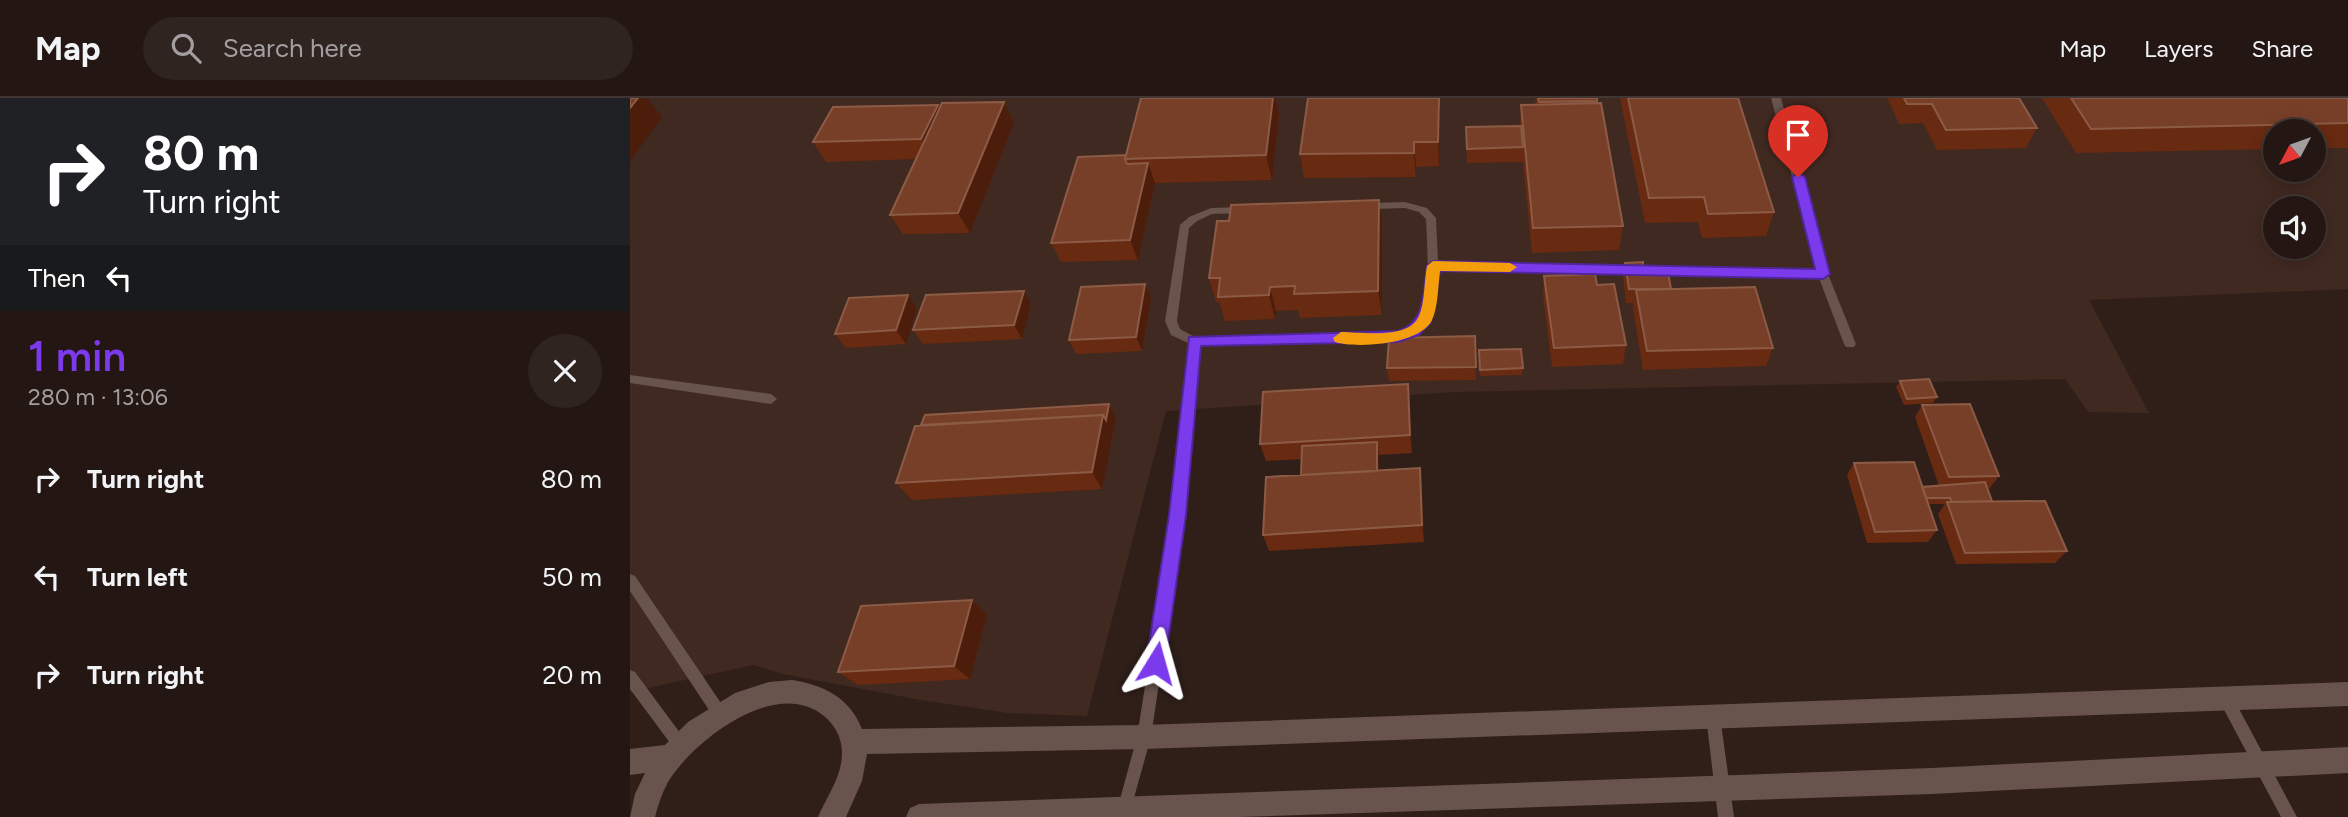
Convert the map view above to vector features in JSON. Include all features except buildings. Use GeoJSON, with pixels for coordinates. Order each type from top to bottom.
{"type":"FeatureCollection","features":[{"type":"Feature","properties":{"kind":"main road"},"geometry":{"type":"LineString","coordinates":[[642,817],[654,782],[675,752],[720,714],[757,697],[792,692],[822,698],[844,716],[854,742],[853,767],[845,794],[831,817]]}},
{"type":"Feature","properties":{"kind":"main road"},"geometry":{"type":"LineString","coordinates":[[854,742],[1144,737],[2348,694]]}},
{"type":"Feature","properties":{"kind":"main road"},"geometry":{"type":"LineString","coordinates":[[630,762],[675,752]]}},
{"type":"Feature","properties":{"kind":"main road"},"geometry":{"type":"LineString","coordinates":[[919,817],[1120,812],[1932,781],[2348,760]]}},
{"type":"Feature","properties":{"kind":"lane"},"geometry":{"type":"LineString","coordinates":[[1776,98],[1823,274],[1850,344]]}},
{"type":"Feature","properties":{"kind":"lane"},"geometry":{"type":"LineString","coordinates":[[1405,205],[1423,210],[1431,218],[1433,266],[1426,319],[1414,331],[1398,337],[1194,341],[1175,332],[1171,321],[1184,227],[1193,219],[1211,211],[1405,205]]}},
{"type":"Feature","properties":{"kind":"lane"},"geometry":{"type":"LineString","coordinates":[[1433,266],[1823,274]]}},
{"type":"Feature","properties":{"kind":"lane"},"geometry":{"type":"LineString","coordinates":[[1120,812],[1144,737],[1178,515],[1194,341]]}},
{"type":"Feature","properties":{"kind":"lane"},"geometry":{"type":"LineString","coordinates":[[630,379],[771,399]]}},
{"type":"Feature","properties":{"kind":"lane"},"geometry":{"type":"LineString","coordinates":[[630,580],[720,714]]}},
{"type":"Feature","properties":{"kind":"lane"},"geometry":{"type":"LineString","coordinates":[[630,677],[675,752]]}},
{"type":"Feature","properties":{"kind":"lane"},"geometry":{"type":"LineString","coordinates":[[2226,699],[2289,817]]}},
{"type":"Feature","properties":{"kind":"lane"},"geometry":{"type":"LineString","coordinates":[[1713,716],[1726,817]]}},
{"type":"Feature","properties":{"kind":"shaded area"},"geometry":{"type":"Polygon","coordinates":[[[630,98],[2348,98],[2348,289],[2089,300],[2149,413],[2088,412],[2065,379],[1455,392],[1166,411],[1087,716],[1008,713],[921,700],[783,674],[753,665],[630,692],[630,98]]]}},
{"type":"Feature","properties":{"kind":"slow traffic"},"geometry":{"type":"LineString","coordinates":[[1341,338],[1398,337],[1414,331],[1426,319],[1433,266],[1510,267]]}},
{"type":"Feature","properties":{"kind":"route"},"geometry":{"type":"LineString","coordinates":[[1156,663],[1178,515],[1194,341],[1398,337],[1414,331],[1426,319],[1433,266],[1823,274],[1798,177]]}}]}
